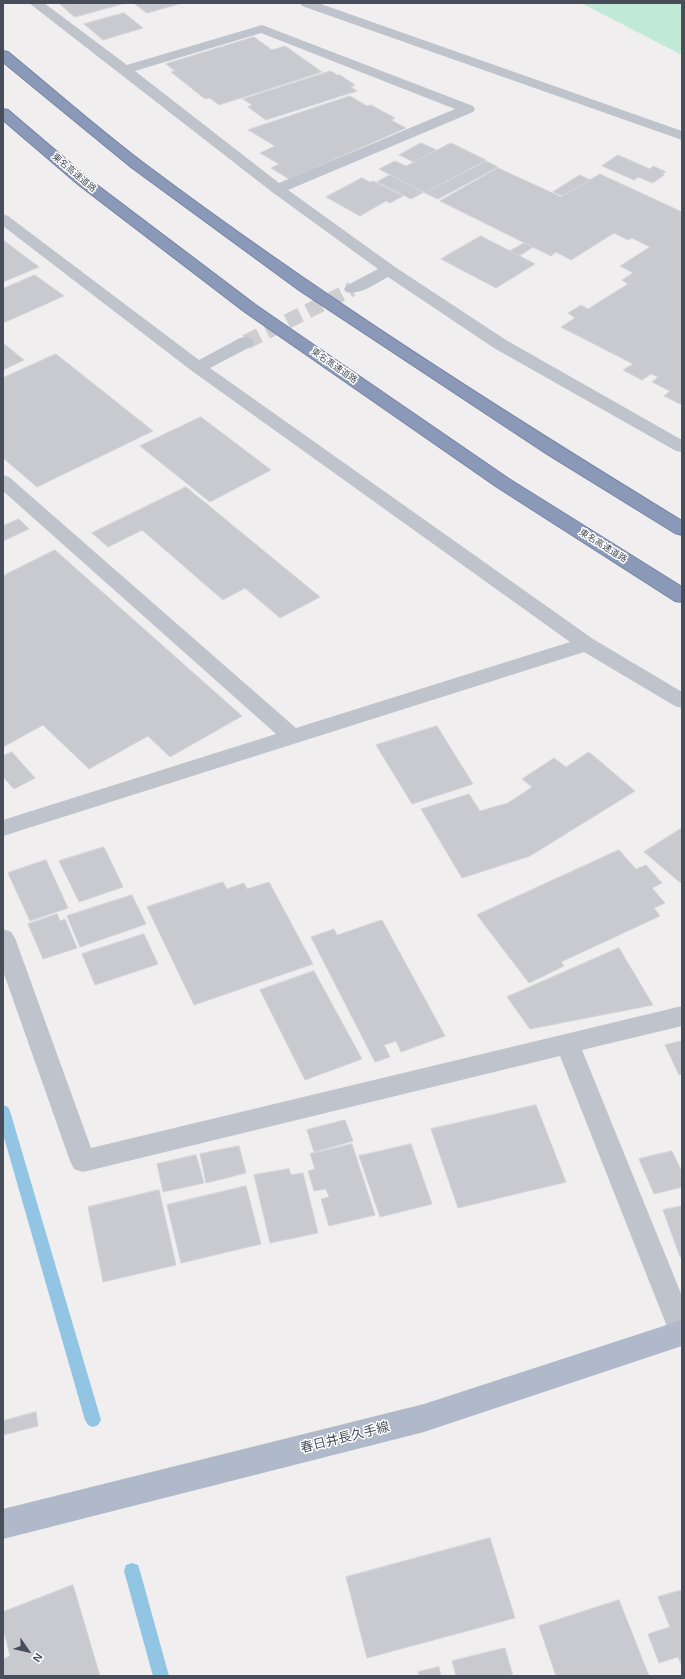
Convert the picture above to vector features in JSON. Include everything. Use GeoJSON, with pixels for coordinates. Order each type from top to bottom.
{"type":"FeatureCollection","features":[{"type":"Feature","properties":{"kind":"highway"},"geometry":{"type":"LineString","coordinates":[[3,55],[136,164],[305,287],[553,450],[682,529]]}},
{"type":"Feature","properties":{"kind":"highway","name":"東名高速道路"},"geometry":{"type":"LineString","coordinates":[[3,113],[84,182],[251,309],[503,483],[682,596]]}},
{"type":"Feature","properties":{"kind":"main road","name":"春日井長久手線"},"geometry":{"type":"LineString","coordinates":[[3,1524],[424,1418],[682,1333]]}},
{"type":"Feature","properties":{"kind":"street"},"geometry":{"type":"LineString","coordinates":[[36,3],[125,70],[277,190],[389,270],[500,344],[682,447]]}},
{"type":"Feature","properties":{"kind":"street"},"geometry":{"type":"LineString","coordinates":[[125,70],[262,30],[468,109],[277,190]]}},
{"type":"Feature","properties":{"kind":"street"},"geometry":{"type":"LineString","coordinates":[[3,219],[198,367],[586,644],[682,701]]}},
{"type":"Feature","properties":{"kind":"street"},"geometry":{"type":"LineString","coordinates":[[352,289],[389,270]]}},
{"type":"Feature","properties":{"kind":"street"},"geometry":{"type":"LineString","coordinates":[[198,367],[246,342]]}},
{"type":"Feature","properties":{"kind":"street"},"geometry":{"type":"LineString","coordinates":[[3,481],[292,736]]}},
{"type":"Feature","properties":{"kind":"street"},"geometry":{"type":"LineString","coordinates":[[3,828],[586,644]]}},
{"type":"Feature","properties":{"kind":"street"},"geometry":{"type":"LineString","coordinates":[[3,938],[83,1161],[568,1045],[682,1016]]}},
{"type":"Feature","properties":{"kind":"street"},"geometry":{"type":"LineString","coordinates":[[568,1045],[682,1330]]}},
{"type":"Feature","properties":{"kind":"lane"},"geometry":{"type":"LineString","coordinates":[[306,3],[682,136]]}},
{"type":"Feature","properties":{"kind":"green space"},"geometry":{"type":"Polygon","coordinates":[[[581,3],[682,3],[682,55],[581,3]]]}},
{"type":"Feature","properties":{"kind":"building"},"geometry":{"type":"Polygon","coordinates":[[[59,3],[126,3],[75,17],[59,3]]]}},
{"type":"Feature","properties":{"kind":"building"},"geometry":{"type":"Polygon","coordinates":[[[134,3],[183,3],[147,13],[134,3]]]}},
{"type":"Feature","properties":{"kind":"building"},"geometry":{"type":"Polygon","coordinates":[[[124,13],[143,28],[103,40],[84,24],[124,13]]]}},
{"type":"Feature","properties":{"kind":"building"},"geometry":{"type":"Polygon","coordinates":[[[254,37],[272,50],[285,46],[322,72],[219,105],[210,98],[205,99],[171,72],[175,71],[166,64],[254,37]]]}},
{"type":"Feature","properties":{"kind":"building"},"geometry":{"type":"Polygon","coordinates":[[[331,71],[355,85],[351,87],[357,91],[266,120],[248,107],[252,105],[243,99],[331,71]]]}},
{"type":"Feature","properties":{"kind":"building"},"geometry":{"type":"Polygon","coordinates":[[[350,96],[367,106],[371,105],[395,118],[391,120],[406,128],[289,179],[271,168],[279,164],[260,153],[275,146],[248,130],[350,96]]]}},
{"type":"Feature","properties":{"kind":"building"},"geometry":{"type":"Polygon","coordinates":[[[421,143],[437,150],[414,162],[399,155],[421,143]]]}},
{"type":"Feature","properties":{"kind":"building"},"geometry":{"type":"Polygon","coordinates":[[[451,143],[486,160],[425,193],[379,169],[395,161],[406,166],[451,143]]]}},
{"type":"Feature","properties":{"kind":"building"},"geometry":{"type":"Polygon","coordinates":[[[618,155],[650,169],[653,166],[666,172],[653,183],[638,177],[634,180],[602,166],[618,155]]]}},
{"type":"Feature","properties":{"kind":"building"},"geometry":{"type":"Polygon","coordinates":[[[486,161],[498,167],[438,199],[425,193],[486,161]]]}},
{"type":"Feature","properties":{"kind":"building"},"geometry":{"type":"Polygon","coordinates":[[[498,168],[561,197],[600,174],[682,212],[682,405],[664,396],[670,391],[652,382],[658,377],[651,374],[642,380],[623,370],[633,364],[561,327],[575,318],[568,313],[581,305],[588,309],[628,284],[622,280],[633,273],[620,266],[650,247],[632,238],[628,240],[614,233],[571,260],[556,252],[551,256],[440,201],[498,168]]]}},
{"type":"Feature","properties":{"kind":"building"},"geometry":{"type":"Polygon","coordinates":[[[390,175],[424,192],[411,199],[377,182],[390,175]]]}},
{"type":"Feature","properties":{"kind":"building"},"geometry":{"type":"Polygon","coordinates":[[[580,175],[590,180],[563,196],[553,192],[580,175]]]}},
{"type":"Feature","properties":{"kind":"building"},"geometry":{"type":"Polygon","coordinates":[[[362,178],[370,182],[373,181],[403,196],[390,203],[386,201],[360,216],[326,197],[362,178]]]}},
{"type":"Feature","properties":{"kind":"building"},"geometry":{"type":"Polygon","coordinates":[[[481,236],[535,264],[496,288],[441,259],[481,236]]]}},
{"type":"Feature","properties":{"kind":"building"},"geometry":{"type":"Polygon","coordinates":[[[3,240],[39,267],[3,282],[3,240]]]}},
{"type":"Feature","properties":{"kind":"building"},"geometry":{"type":"Polygon","coordinates":[[[524,243],[533,247],[519,256],[510,251],[524,243]]]}},
{"type":"Feature","properties":{"kind":"building"},"geometry":{"type":"Polygon","coordinates":[[[35,275],[64,296],[3,323],[3,289],[35,275]]]}},
{"type":"Feature","properties":{"kind":"building"},"geometry":{"type":"Polygon","coordinates":[[[3,343],[24,360],[3,370],[3,343]]]}},
{"type":"Feature","properties":{"kind":"building"},"geometry":{"type":"Polygon","coordinates":[[[56,354],[153,431],[37,487],[3,458],[3,378],[56,354]]]}},
{"type":"Feature","properties":{"kind":"building"},"geometry":{"type":"Polygon","coordinates":[[[201,417],[271,470],[210,502],[140,446],[201,417]]]}},
{"type":"Feature","properties":{"kind":"building"},"geometry":{"type":"Polygon","coordinates":[[[186,487],[320,597],[280,618],[245,588],[223,600],[142,530],[108,547],[92,533],[186,487]]]}},
{"type":"Feature","properties":{"kind":"building"},"geometry":{"type":"Polygon","coordinates":[[[19,519],[29,529],[3,541],[3,526],[19,519]]]}},
{"type":"Feature","properties":{"kind":"building"},"geometry":{"type":"Polygon","coordinates":[[[55,550],[242,716],[170,757],[148,736],[89,769],[43,725],[3,747],[3,576],[55,550]]]}},
{"type":"Feature","properties":{"kind":"building"},"geometry":{"type":"Polygon","coordinates":[[[437,726],[473,784],[412,804],[376,745],[437,726]]]}},
{"type":"Feature","properties":{"kind":"building"},"geometry":{"type":"Polygon","coordinates":[[[12,752],[35,778],[14,789],[3,777],[3,756],[12,752]]]}},
{"type":"Feature","properties":{"kind":"building"},"geometry":{"type":"Polygon","coordinates":[[[589,752],[635,791],[530,856],[462,878],[421,809],[469,794],[480,811],[508,803],[532,787],[522,779],[554,758],[566,767],[589,752]]]}},
{"type":"Feature","properties":{"kind":"building"},"geometry":{"type":"Polygon","coordinates":[[[682,828],[682,884],[644,852],[682,828]]]}},
{"type":"Feature","properties":{"kind":"building"},"geometry":{"type":"Polygon","coordinates":[[[104,847],[123,887],[79,902],[59,861],[104,847]]]}},
{"type":"Feature","properties":{"kind":"building"},"geometry":{"type":"Polygon","coordinates":[[[619,850],[636,869],[646,865],[662,883],[652,888],[665,903],[654,908],[660,916],[561,962],[564,966],[529,983],[477,915],[619,850]]]}},
{"type":"Feature","properties":{"kind":"building"},"geometry":{"type":"Polygon","coordinates":[[[46,860],[68,908],[30,921],[8,873],[46,860]]]}},
{"type":"Feature","properties":{"kind":"building"},"geometry":{"type":"Polygon","coordinates":[[[223,882],[227,889],[244,883],[247,889],[269,882],[313,964],[194,1005],[147,907],[223,882]]]}},
{"type":"Feature","properties":{"kind":"building"},"geometry":{"type":"Polygon","coordinates":[[[132,895],[146,924],[80,947],[67,916],[132,895]]]}},
{"type":"Feature","properties":{"kind":"building"},"geometry":{"type":"Polygon","coordinates":[[[57,914],[60,921],[65,919],[77,948],[43,959],[28,924],[57,914]]]}},
{"type":"Feature","properties":{"kind":"building"},"geometry":{"type":"Polygon","coordinates":[[[382,920],[445,1036],[401,1052],[396,1041],[384,1045],[390,1057],[375,1062],[311,937],[334,929],[337,935],[382,920]]]}},
{"type":"Feature","properties":{"kind":"building"},"geometry":{"type":"Polygon","coordinates":[[[144,934],[158,964],[95,985],[82,954],[144,934]]]}},
{"type":"Feature","properties":{"kind":"building"},"geometry":{"type":"Polygon","coordinates":[[[619,948],[653,1005],[530,1029],[507,997],[619,948]]]}},
{"type":"Feature","properties":{"kind":"building"},"geometry":{"type":"Polygon","coordinates":[[[314,971],[362,1059],[305,1080],[260,990],[314,971]]]}},
{"type":"Feature","properties":{"kind":"building"},"geometry":{"type":"Polygon","coordinates":[[[682,1041],[682,1074],[679,1075],[665,1045],[682,1041]]]}},
{"type":"Feature","properties":{"kind":"building"},"geometry":{"type":"Polygon","coordinates":[[[536,1105],[566,1182],[458,1208],[431,1129],[536,1105]]]}},
{"type":"Feature","properties":{"kind":"building"},"geometry":{"type":"Polygon","coordinates":[[[345,1120],[353,1141],[314,1152],[307,1130],[345,1120]]]}},
{"type":"Feature","properties":{"kind":"building"},"geometry":{"type":"Polygon","coordinates":[[[352,1144],[375,1215],[329,1226],[321,1199],[329,1197],[326,1189],[314,1191],[308,1171],[315,1169],[310,1154],[352,1144]]]}},
{"type":"Feature","properties":{"kind":"building"},"geometry":{"type":"Polygon","coordinates":[[[411,1144],[432,1204],[380,1217],[359,1156],[411,1144]]]}},
{"type":"Feature","properties":{"kind":"building"},"geometry":{"type":"Polygon","coordinates":[[[239,1146],[246,1173],[206,1183],[200,1154],[239,1146]]]}},
{"type":"Feature","properties":{"kind":"building"},"geometry":{"type":"Polygon","coordinates":[[[672,1151],[682,1172],[682,1187],[654,1194],[639,1159],[672,1151]]]}},
{"type":"Feature","properties":{"kind":"building"},"geometry":{"type":"Polygon","coordinates":[[[196,1155],[204,1183],[163,1192],[157,1164],[196,1155]]]}},
{"type":"Feature","properties":{"kind":"building"},"geometry":{"type":"Polygon","coordinates":[[[289,1169],[291,1175],[303,1173],[318,1233],[270,1243],[254,1175],[289,1169]]]}},
{"type":"Feature","properties":{"kind":"building"},"geometry":{"type":"Polygon","coordinates":[[[246,1186],[261,1244],[181,1263],[167,1205],[246,1186]]]}},
{"type":"Feature","properties":{"kind":"building"},"geometry":{"type":"Polygon","coordinates":[[[159,1190],[176,1265],[103,1282],[88,1207],[159,1190]]]}},
{"type":"Feature","properties":{"kind":"building"},"geometry":{"type":"Polygon","coordinates":[[[682,1206],[682,1258],[680,1257],[663,1210],[682,1206]]]}},
{"type":"Feature","properties":{"kind":"building"},"geometry":{"type":"Polygon","coordinates":[[[36,1412],[38,1426],[3,1435],[3,1421],[36,1412]]]}},
{"type":"Feature","properties":{"kind":"building"},"geometry":{"type":"Polygon","coordinates":[[[490,1538],[515,1618],[367,1658],[346,1577],[490,1538]]]}},
{"type":"Feature","properties":{"kind":"building"},"geometry":{"type":"Polygon","coordinates":[[[73,1585],[100,1676],[3,1676],[3,1659],[10,1656],[3,1628],[3,1612],[73,1585]]]}},
{"type":"Feature","properties":{"kind":"building"},"geometry":{"type":"Polygon","coordinates":[[[682,1590],[682,1666],[678,1657],[659,1663],[648,1634],[670,1627],[658,1597],[682,1590]]]}},
{"type":"Feature","properties":{"kind":"building"},"geometry":{"type":"Polygon","coordinates":[[[619,1600],[649,1676],[556,1676],[539,1626],[619,1600]]]}},
{"type":"Feature","properties":{"kind":"building"},"geometry":{"type":"Polygon","coordinates":[[[505,1648],[513,1676],[456,1676],[452,1661],[505,1648]]]}},
{"type":"Feature","properties":{"kind":"building"},"geometry":{"type":"Polygon","coordinates":[[[439,1667],[441,1676],[419,1676],[418,1672],[439,1667]]]}},
{"type":"Feature","properties":{"kind":"waterway"},"geometry":{"type":"LineString","coordinates":[[3,1111],[93,1420]]}},
{"type":"Feature","properties":{"kind":"waterway"},"geometry":{"type":"LineString","coordinates":[[132,1571],[161,1676]]}},
{"type":"Feature","properties":{"kind":"tunnel"},"geometry":{"type":"LineString","coordinates":[[246,342],[352,289]]}}]}
